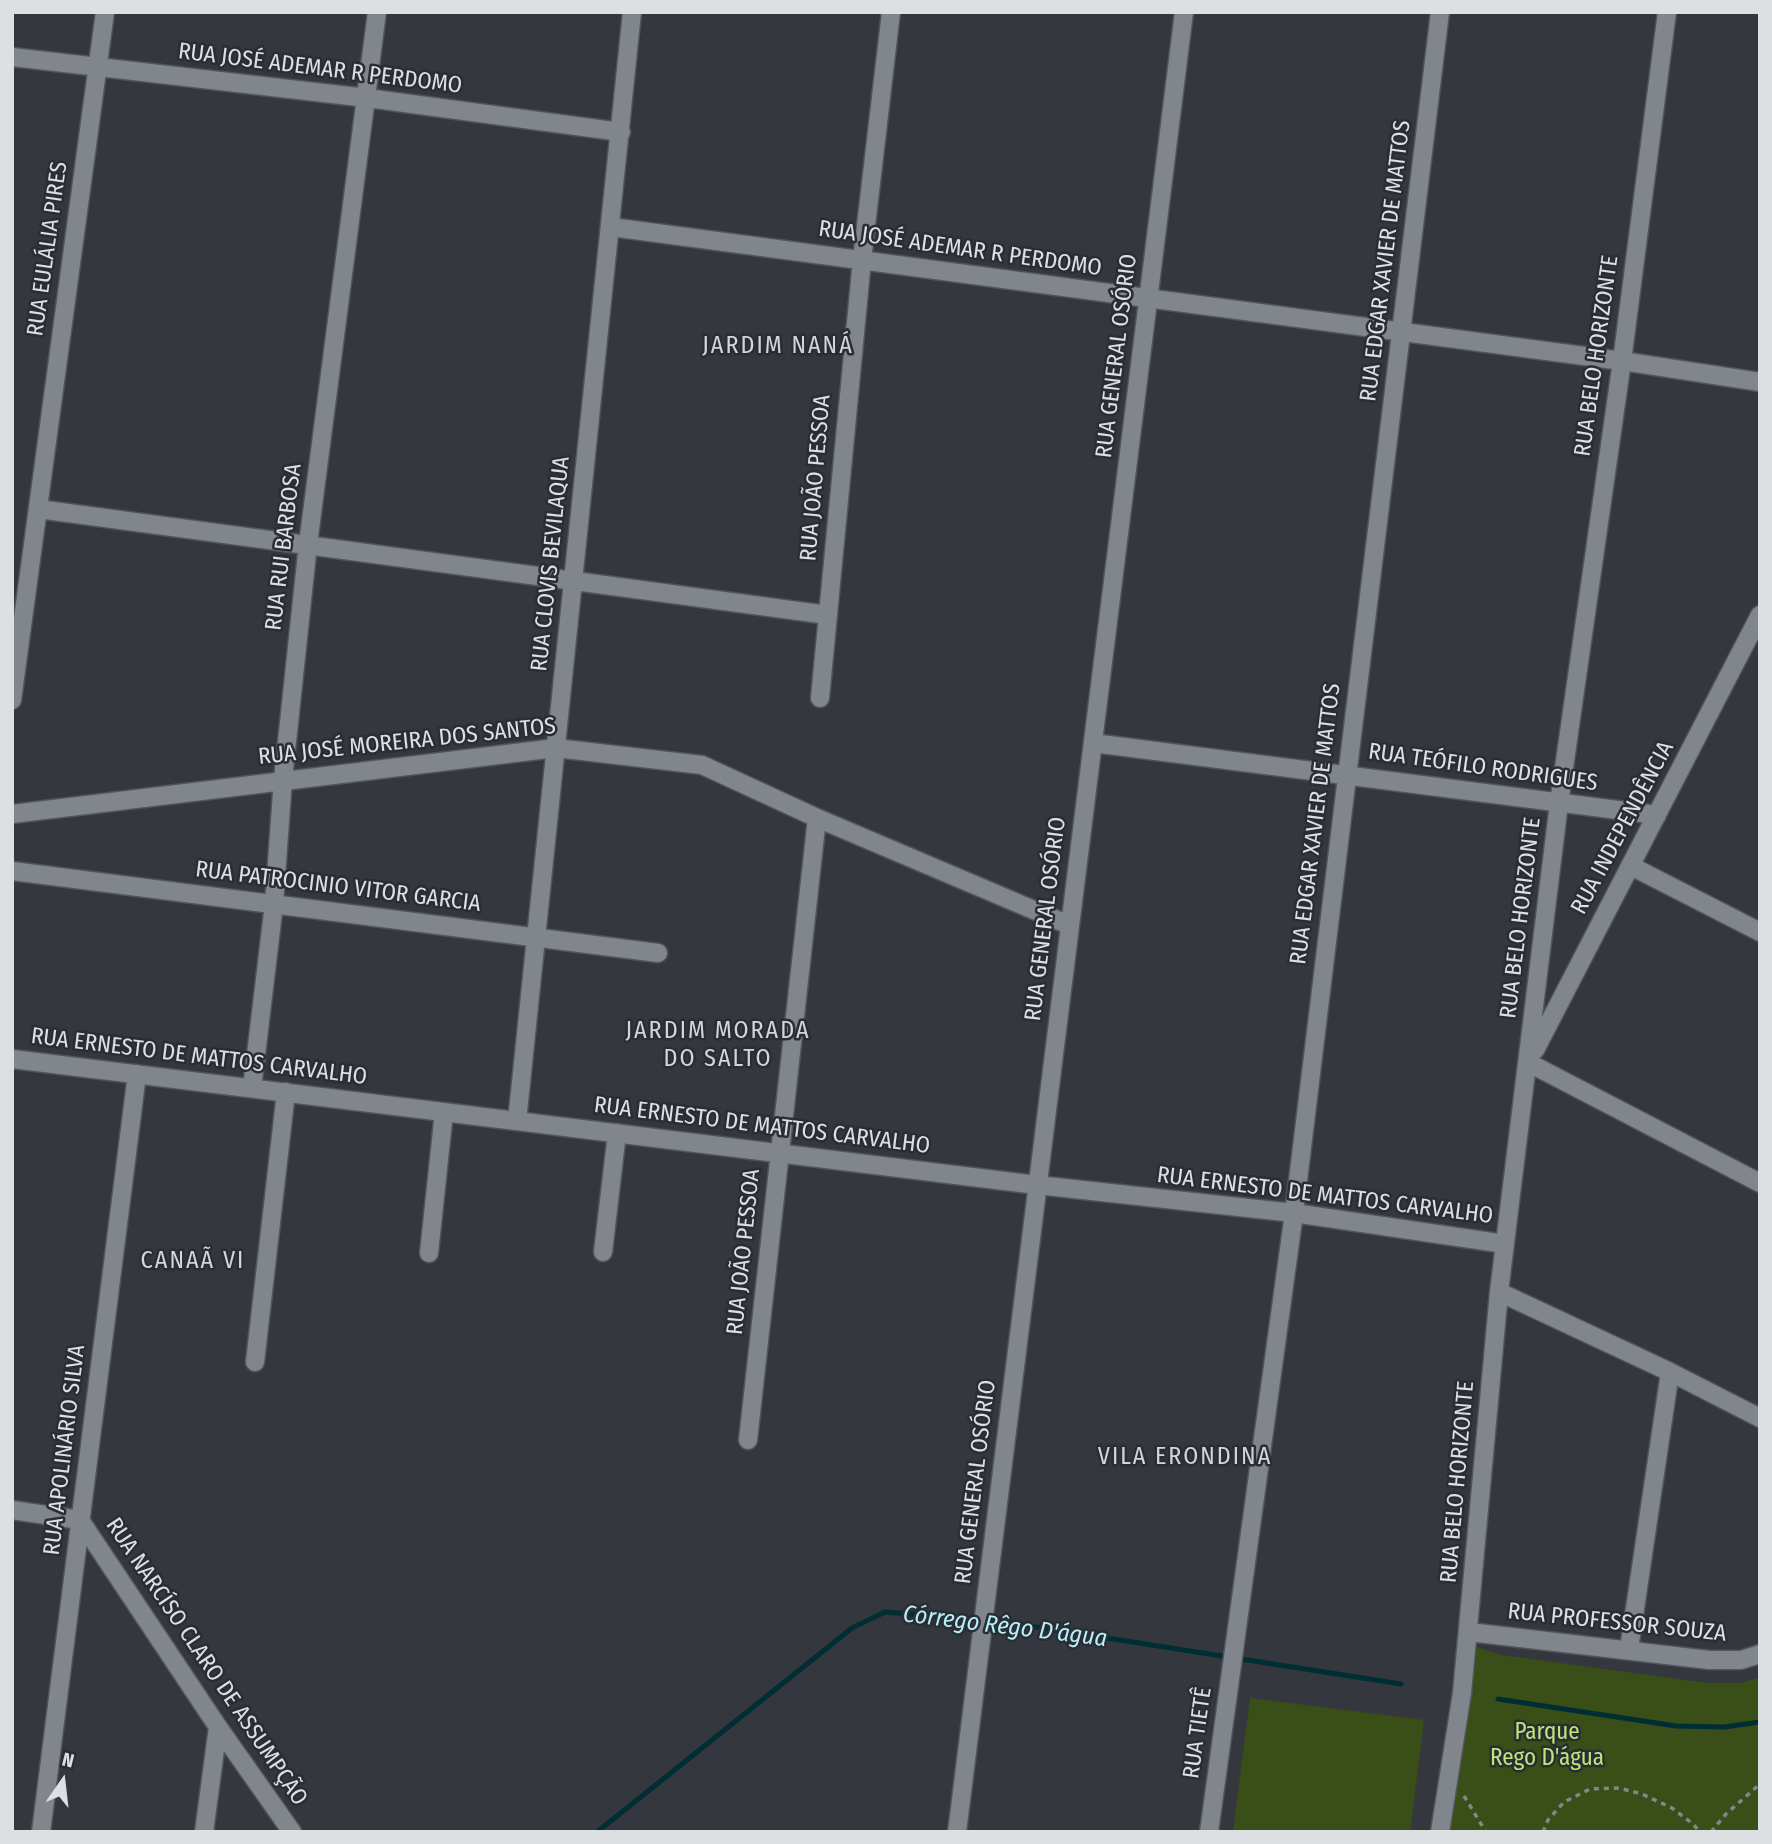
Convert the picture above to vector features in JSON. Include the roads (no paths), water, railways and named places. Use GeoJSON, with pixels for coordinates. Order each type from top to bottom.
{"type":"FeatureCollection","features":[{"type":"Feature","properties":{"kind":"street","name":"RUA EULÁLIA PIRES"},"geometry":{"type":"LineString","coordinates":[[12,700],[105,12]]}},
{"type":"Feature","properties":{"kind":"street","name":"RUA RUI BARBOSA"},"geometry":{"type":"LineString","coordinates":[[252,1088],[274,904],[283,779],[308,544],[377,12]]}},
{"type":"Feature","properties":{"kind":"street","name":"RUA CLOVIS BEVILAQUA"},"geometry":{"type":"LineString","coordinates":[[517,1121],[632,12]]}},
{"type":"Feature","properties":{"kind":"street","name":"RUA JOÃO PESSOA"},"geometry":{"type":"LineString","coordinates":[[820,698],[862,260],[891,12]]}},
{"type":"Feature","properties":{"kind":"street","name":"RUA GENERAL OSÓRIO"},"geometry":{"type":"LineString","coordinates":[[957,1832],[1184,12]]}},
{"type":"Feature","properties":{"kind":"street","name":"RUA EDGAR XAVIER DE MATTOS"},"geometry":{"type":"LineString","coordinates":[[1235,1640],[1294,1213],[1440,12]]}},
{"type":"Feature","properties":{"kind":"street","name":"RUA BELO HORIZONTE"},"geometry":{"type":"LineString","coordinates":[[1440,1832],[1462,1693],[1499,1292],[1559,803],[1622,362],[1667,12]]}},
{"type":"Feature","properties":{"kind":"street","name":"RUA JOSÉ ADEMAR R PERDOMO"},"geometry":{"type":"LineString","coordinates":[[12,57],[367,98],[621,132]]}},
{"type":"Feature","properties":{"kind":"street","name":"RUA JOSÉ ADEMAR R PERDOMO"},"geometry":{"type":"LineString","coordinates":[[611,227],[1760,382]]}},
{"type":"Feature","properties":{"kind":"street"},"geometry":{"type":"LineString","coordinates":[[38,509],[828,615]]}},
{"type":"Feature","properties":{"kind":"street","name":"RUA INDEPENDÊNCIA"},"geometry":{"type":"LineString","coordinates":[[1529,1063],[1760,615]]}},
{"type":"Feature","properties":{"kind":"street","name":"RUA TEÓFILO RODRIGUES"},"geometry":{"type":"LineString","coordinates":[[1093,743],[1657,815]]}},
{"type":"Feature","properties":{"kind":"street","name":"RUA JOSÉ MOREIRA DOS SANTOS"},"geometry":{"type":"LineString","coordinates":[[12,814],[283,779],[556,748],[702,765],[817,818],[1069,925]]}},
{"type":"Feature","properties":{"kind":"street","name":"RUA JOÃO PESSOA"},"geometry":{"type":"LineString","coordinates":[[748,1440],[817,818]]}},
{"type":"Feature","properties":{"kind":"street"},"geometry":{"type":"LineString","coordinates":[[1631,866],[1760,932]]}},
{"type":"Feature","properties":{"kind":"street","name":"RUA PATROCINIO VITOR GARCIA"},"geometry":{"type":"LineString","coordinates":[[12,871],[658,953]]}},
{"type":"Feature","properties":{"kind":"street","name":"RUA ERNESTO DE MATTOS CARVALHO"},"geometry":{"type":"LineString","coordinates":[[12,1059],[1038,1185],[1294,1213],[1505,1244]]}},
{"type":"Feature","properties":{"kind":"street"},"geometry":{"type":"LineString","coordinates":[[1529,1063],[1760,1183]]}},
{"type":"Feature","properties":{"kind":"street","name":"RUA APOLINÁRIO SILVA"},"geometry":{"type":"LineString","coordinates":[[41,1832],[137,1074]]}},
{"type":"Feature","properties":{"kind":"street"},"geometry":{"type":"LineString","coordinates":[[255,1362],[286,1092]]}},
{"type":"Feature","properties":{"kind":"street"},"geometry":{"type":"LineString","coordinates":[[429,1253],[444,1112]]}},
{"type":"Feature","properties":{"kind":"street"},"geometry":{"type":"LineString","coordinates":[[603,1252],[617,1133]]}},
{"type":"Feature","properties":{"kind":"street"},"geometry":{"type":"LineString","coordinates":[[1499,1292],[1670,1372],[1760,1418]]}},
{"type":"Feature","properties":{"kind":"street"},"geometry":{"type":"LineString","coordinates":[[1629,1650],[1670,1372]]}},
{"type":"Feature","properties":{"kind":"street"},"geometry":{"type":"LineString","coordinates":[[12,1510],[80,1520]]}},
{"type":"Feature","properties":{"kind":"street","name":"RUA NARCÍSO CLARO DE ASSUMPÇÃO"},"geometry":{"type":"LineString","coordinates":[[80,1520],[218,1727],[292,1832]]}},
{"type":"Feature","properties":{"kind":"street","name":"RUA PROFESSOR SOUZA"},"geometry":{"type":"LineString","coordinates":[[1469,1632],[1709,1660],[1741,1660],[1760,1654]]}},
{"type":"Feature","properties":{"kind":"street","name":"RUA TIETÊ"},"geometry":{"type":"LineString","coordinates":[[1209,1832],[1235,1640]]}},
{"type":"Feature","properties":{"kind":"street"},"geometry":{"type":"LineString","coordinates":[[204,1832],[218,1727]]}},
{"type":"Feature","properties":{"kind":"waterway","name":"Córrego Rêgo D'água"},"geometry":{"type":"LineString","coordinates":[[597,1832],[852,1628],[885,1612],[998,1621],[1401,1684]]}},
{"type":"Feature","properties":{"kind":"waterway"},"geometry":{"type":"LineString","coordinates":[[1498,1699],[1676,1726],[1724,1727],[1760,1722]]}},
{"type":"Feature","properties":{"kind":"district","name":"JARDIM NANÁ"},"geometry":{"type":"Point","coordinates":[778,346]}},
{"type":"Feature","properties":{"kind":"district","name":"JARDIM MORADA DO SALTO"},"geometry":{"type":"Point","coordinates":[718,1045]}},
{"type":"Feature","properties":{"kind":"district","name":"CANAÃ VI"},"geometry":{"type":"Point","coordinates":[193,1261]}},
{"type":"Feature","properties":{"kind":"district","name":"VILA ERONDINA"},"geometry":{"type":"Point","coordinates":[1185,1457]}},
{"type":"Feature","properties":{"kind":"park label","name":"Parque Rego D'água"},"geometry":{"type":"Point","coordinates":[1547,1746]}}]}
